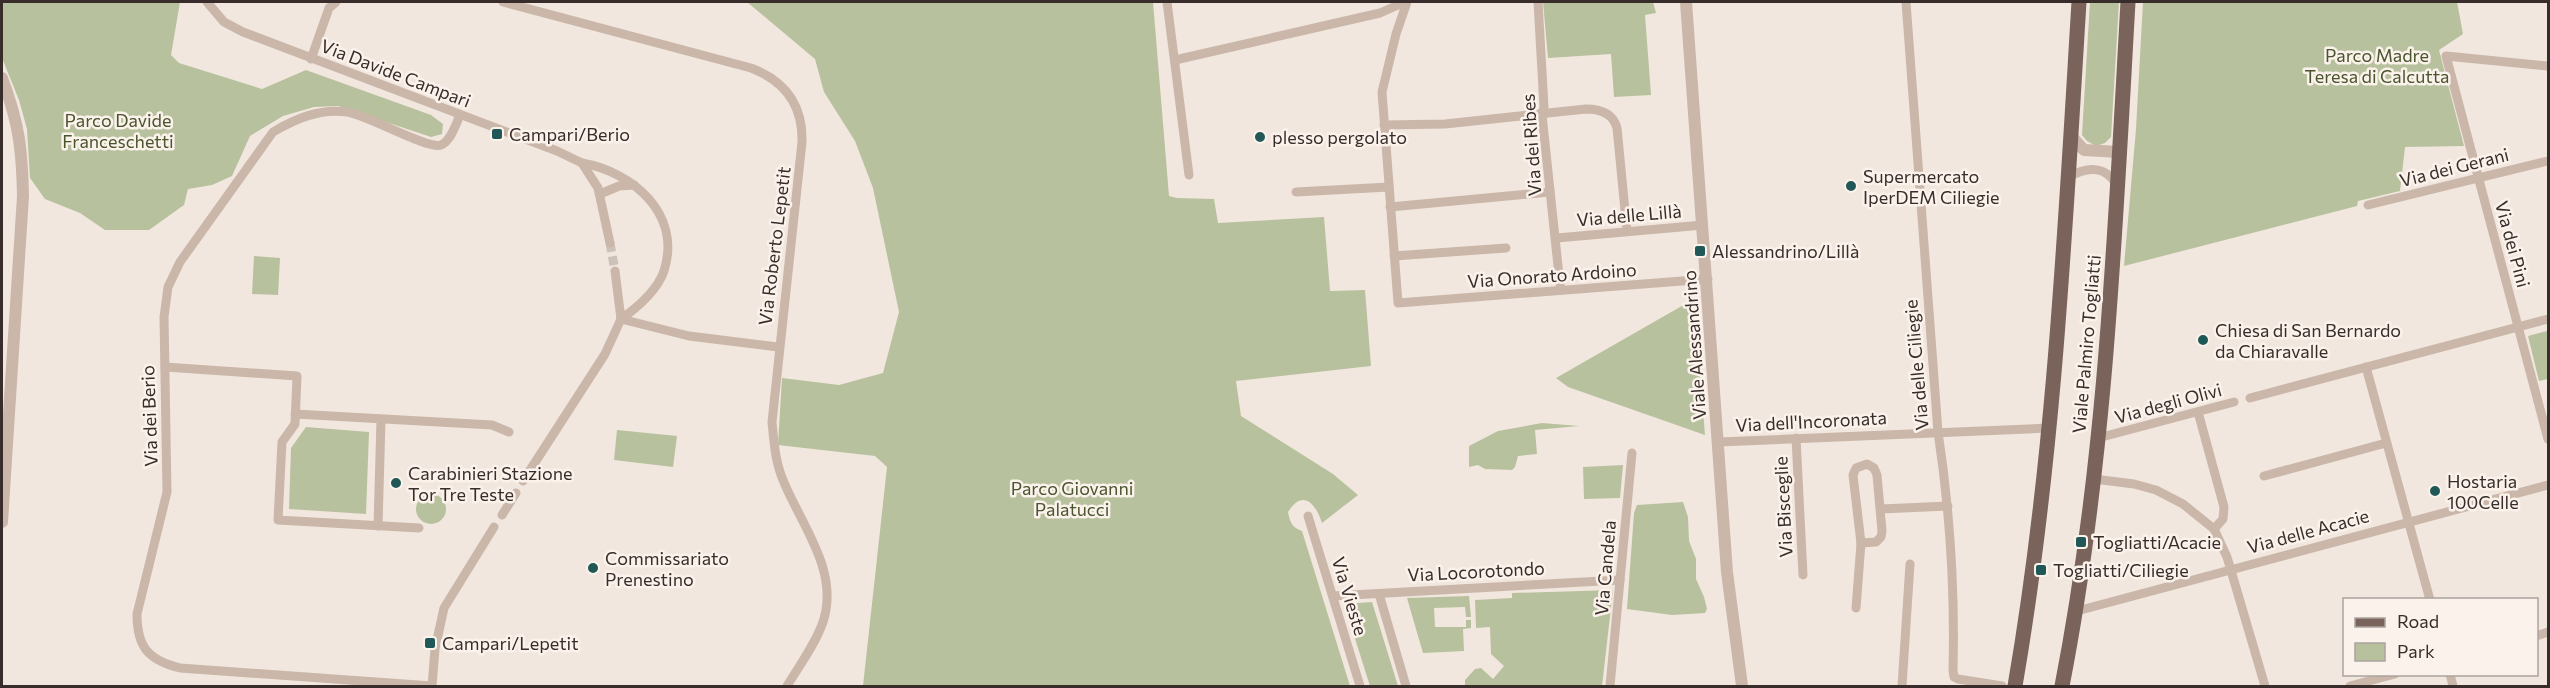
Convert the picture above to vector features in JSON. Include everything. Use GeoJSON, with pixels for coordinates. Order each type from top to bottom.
{"type":"FeatureCollection","features":[{"type":"Feature","properties":{"kind":"main road","name":"Viale Palmiro Togliatti"},"geometry":{"type":"LineString","coordinates":[[2015,687],[2036,553],[2049,428],[2072,137],[2079,2]]}},
{"type":"Feature","properties":{"kind":"main road","name":"Viale Palmiro Togliatti"},"geometry":{"type":"LineString","coordinates":[[2062,687],[2101,480],[2128,2]]}},
{"type":"Feature","properties":{"kind":"street","name":"Via Davide Campari"},"geometry":{"type":"LineString","coordinates":[[207,2],[217,15],[232,27],[557,151],[582,163],[602,167],[634,185],[658,210],[664,227],[666,259],[657,284],[646,298],[621,320],[605,354],[523,481]]}},
{"type":"Feature","properties":{"kind":"street"},"geometry":{"type":"LineString","coordinates":[[311,59],[329,8],[336,2]]}},
{"type":"Feature","properties":{"kind":"street","name":"Via Roberto Lepetit"},"geometry":{"type":"LineString","coordinates":[[504,2],[751,68],[771,77],[786,90],[798,109],[802,136],[778,347],[772,422],[776,461],[819,554],[827,595],[823,621],[787,687]]}},
{"type":"Feature","properties":{"kind":"street"},"geometry":{"type":"LineString","coordinates":[[1167,2],[1189,176]]}},
{"type":"Feature","properties":{"kind":"street"},"geometry":{"type":"LineString","coordinates":[[1175,60],[1383,12],[1406,2]]}},
{"type":"Feature","properties":{"kind":"street"},"geometry":{"type":"LineString","coordinates":[[1406,2],[1395,34],[1384,81],[1384,125],[1394,256],[1506,248]]}},
{"type":"Feature","properties":{"kind":"street","name":"Via dei Ribes"},"geometry":{"type":"LineString","coordinates":[[1538,2],[1544,106],[1542,115],[1557,238],[1560,285]]}},
{"type":"Feature","properties":{"kind":"street","name":"Viale Alessandrino"},"geometry":{"type":"LineString","coordinates":[[1686,2],[1708,279],[1728,582],[1742,687]]}},
{"type":"Feature","properties":{"kind":"street","name":"Via delle Ciliegie"},"geometry":{"type":"LineString","coordinates":[[1906,2],[1938,432],[1948,506],[1954,625],[1953,674],[1958,679],[2002,687]]}},
{"type":"Feature","properties":{"kind":"street","name":"Via dei Pini"},"geometry":{"type":"LineString","coordinates":[[2548,66],[2446,57],[2548,439]]}},
{"type":"Feature","properties":{"kind":"street"},"geometry":{"type":"LineString","coordinates":[[2,78],[14,109],[22,148],[23,196],[2,522]]}},
{"type":"Feature","properties":{"kind":"street"},"geometry":{"type":"LineString","coordinates":[[1384,125],[1445,124],[1590,109],[1602,111],[1613,118],[1618,131],[1627,231]]}},
{"type":"Feature","properties":{"kind":"street","name":"Via dei Berio"},"geometry":{"type":"LineString","coordinates":[[432,686],[190,669],[167,664],[155,659],[146,651],[137,629],[137,614],[167,492],[164,317],[168,287],[173,274],[273,132],[292,121],[312,115],[347,112],[386,125],[429,145],[438,146],[446,142],[460,115]]}},
{"type":"Feature","properties":{"kind":"street"},"geometry":{"type":"LineString","coordinates":[[2072,137],[2084,150],[2120,152]]}},
{"type":"Feature","properties":{"kind":"street","name":"Via dei Gerani"},"geometry":{"type":"LineString","coordinates":[[2368,206],[2548,160]]}},
{"type":"Feature","properties":{"kind":"street"},"geometry":{"type":"LineString","coordinates":[[582,163],[600,194],[610,243]]}},
{"type":"Feature","properties":{"kind":"street"},"geometry":{"type":"LineString","coordinates":[[2069,177],[2083,170],[2100,170],[2111,177],[2117,186]]}},
{"type":"Feature","properties":{"kind":"street"},"geometry":{"type":"LineString","coordinates":[[600,194],[619,186],[634,185]]}},
{"type":"Feature","properties":{"kind":"street"},"geometry":{"type":"LineString","coordinates":[[1296,192],[1389,187]]}},
{"type":"Feature","properties":{"kind":"street"},"geometry":{"type":"LineString","coordinates":[[1390,207],[1550,192]]}},
{"type":"Feature","properties":{"kind":"street","name":"Via delle Lillà"},"geometry":{"type":"LineString","coordinates":[[1557,238],[1703,225]]}},
{"type":"Feature","properties":{"kind":"street","name":"Via Onorato Ardoino"},"geometry":{"type":"LineString","coordinates":[[1394,256],[1398,303],[1708,279]]}},
{"type":"Feature","properties":{"kind":"street"},"geometry":{"type":"LineString","coordinates":[[615,271],[621,320],[689,336],[778,347]]}},
{"type":"Feature","properties":{"kind":"street","name":"Via degli Olivi"},"geometry":{"type":"LineString","coordinates":[[2250,398],[2548,320]]}},
{"type":"Feature","properties":{"kind":"street"},"geometry":{"type":"LineString","coordinates":[[165,367],[297,376],[295,424],[282,442],[278,520],[419,528]]}},
{"type":"Feature","properties":{"kind":"street"},"geometry":{"type":"LineString","coordinates":[[2367,367],[2429,598]]}},
{"type":"Feature","properties":{"kind":"street","name":"Via degli Olivi"},"geometry":{"type":"LineString","coordinates":[[2104,437],[2235,402]]}},
{"type":"Feature","properties":{"kind":"street"},"geometry":{"type":"LineString","coordinates":[[2198,412],[2224,507],[2223,519],[2214,529]]}},
{"type":"Feature","properties":{"kind":"street"},"geometry":{"type":"LineString","coordinates":[[295,414],[492,425],[509,432]]}},
{"type":"Feature","properties":{"kind":"street"},"geometry":{"type":"LineString","coordinates":[[378,526],[381,420]]}},
{"type":"Feature","properties":{"kind":"street","name":"Via dell'Incoronata"},"geometry":{"type":"LineString","coordinates":[[1719,442],[2049,428]]}},
{"type":"Feature","properties":{"kind":"street","name":"Via Bisceglie"},"geometry":{"type":"LineString","coordinates":[[1796,438],[1803,575]]}},
{"type":"Feature","properties":{"kind":"street"},"geometry":{"type":"LineString","coordinates":[[2264,476],[2386,443]]}},
{"type":"Feature","properties":{"kind":"street","name":"Via Candela"},"geometry":{"type":"LineString","coordinates":[[1610,687],[1632,453]]}},
{"type":"Feature","properties":{"kind":"street"},"geometry":{"type":"LineString","coordinates":[[1856,608],[1861,543],[1853,478],[1858,466],[1867,464],[1875,470],[1881,509],[1881,537],[1876,542],[1861,543]]}},
{"type":"Feature","properties":{"kind":"street"},"geometry":{"type":"LineString","coordinates":[[2101,480],[2140,485],[2166,494],[2190,509],[2214,529],[2231,569],[2265,687]]}},
{"type":"Feature","properties":{"kind":"street","name":"Via delle Acacie"},"geometry":{"type":"LineString","coordinates":[[2077,611],[2548,485]]}},
{"type":"Feature","properties":{"kind":"street"},"geometry":{"type":"LineString","coordinates":[[502,515],[516,493]]}},
{"type":"Feature","properties":{"kind":"street"},"geometry":{"type":"LineString","coordinates":[[1881,509],[1948,506]]}},
{"type":"Feature","properties":{"kind":"street","name":"Via Vieste"},"geometry":{"type":"LineString","coordinates":[[1308,516],[1360,687]]}},
{"type":"Feature","properties":{"kind":"street"},"geometry":{"type":"LineString","coordinates":[[432,686],[435,649],[444,608],[494,527]]}},
{"type":"Feature","properties":{"kind":"street"},"geometry":{"type":"LineString","coordinates":[[1902,687],[1910,564]]}},
{"type":"Feature","properties":{"kind":"street","name":"Via Locorotondo"},"geometry":{"type":"LineString","coordinates":[[1333,596],[1620,580]]}},
{"type":"Feature","properties":{"kind":"street"},"geometry":{"type":"LineString","coordinates":[[1379,594],[1406,687]]}},
{"type":"Feature","properties":{"kind":"street"},"geometry":{"type":"LineString","coordinates":[[2350,687],[2391,676]]}},
{"type":"Feature","properties":{"kind":"green space","name":"Parco Davide Franceschetti"},"geometry":{"type":"Polygon","coordinates":[[[2,2],[180,2],[171,55],[179,63],[262,89],[306,70],[431,115],[443,124],[442,134],[431,137],[338,106],[314,107],[283,116],[250,136],[232,176],[212,185],[188,189],[184,205],[149,230],[105,230],[80,213],[45,199],[30,178],[27,129],[19,100],[2,58],[2,2]]]}},
{"type":"Feature","properties":{"kind":"green space","name":"Parco Giovanni Palatucci"},"geometry":{"type":"Polygon","coordinates":[[[747,2],[1153,2],[1169,196],[1214,199],[1218,223],[1324,217],[1330,291],[1365,290],[1371,366],[1236,381],[1241,416],[1333,474],[1358,495],[1322,523],[1313,505],[1308,501],[1299,501],[1288,512],[1292,524],[1302,531],[1350,686],[863,686],[887,467],[875,456],[778,445],[782,378],[839,385],[883,373],[899,312],[873,188],[855,141],[824,92],[815,59],[747,2]]]}},
{"type":"Feature","properties":{"kind":"green space"},"geometry":{"type":"Polygon","coordinates":[[[1543,2],[1653,2],[1656,13],[1645,15],[1651,95],[1614,97],[1611,54],[1548,58],[1543,2]]]}},
{"type":"Feature","properties":{"kind":"green space"},"geometry":{"type":"Polygon","coordinates":[[[2090,2],[2119,2],[2111,137],[2105,143],[2096,146],[2082,135],[2090,2]]]}},
{"type":"Feature","properties":{"kind":"green space","name":"Parco Madre Teresa di Calcutta"},"geometry":{"type":"Polygon","coordinates":[[[2143,2],[2457,2],[2463,34],[2439,50],[2464,146],[2405,147],[2400,191],[2358,201],[2357,206],[2124,266],[2136,129],[2143,2]]]}},
{"type":"Feature","properties":{"kind":"green space"},"geometry":{"type":"Polygon","coordinates":[[[254,256],[280,258],[278,295],[252,294],[254,256]]]}},
{"type":"Feature","properties":{"kind":"green space"},"geometry":{"type":"Polygon","coordinates":[[[1694,299],[1705,435],[1568,387],[1556,378],[1694,299]]]}},
{"type":"Feature","properties":{"kind":"green space"},"geometry":{"type":"Polygon","coordinates":[[[2547,331],[2548,379],[2539,381],[2528,336],[2547,331]]]}},
{"type":"Feature","properties":{"kind":"green space"},"geometry":{"type":"Polygon","coordinates":[[[1542,423],[1579,426],[1535,430],[1537,454],[1518,456],[1512,470],[1485,469],[1478,465],[1469,467],[1469,446],[1498,431],[1542,423]]]}},
{"type":"Feature","properties":{"kind":"green space"},"geometry":{"type":"Polygon","coordinates":[[[306,427],[369,432],[366,514],[289,509],[291,448],[306,427]]]}},
{"type":"Feature","properties":{"kind":"green space"},"geometry":{"type":"Polygon","coordinates":[[[617,430],[677,436],[673,467],[614,460],[617,430]]]}},
{"type":"Feature","properties":{"kind":"green space"},"geometry":{"type":"Polygon","coordinates":[[[1623,465],[1620,498],[1584,499],[1583,467],[1623,465]]]}},
{"type":"Feature","properties":{"kind":"green space"},"geometry":{"type":"Polygon","coordinates":[[[431,494],[442,498],[446,509],[442,520],[431,524],[420,520],[416,509],[420,498],[431,494]]]}},
{"type":"Feature","properties":{"kind":"green space"},"geometry":{"type":"Polygon","coordinates":[[[1683,502],[1688,517],[1689,541],[1696,559],[1696,579],[1707,609],[1705,613],[1672,615],[1627,609],[1634,513],[1637,505],[1683,502]]]}},
{"type":"Feature","properties":{"kind":"green space"},"geometry":{"type":"Polygon","coordinates":[[[1613,590],[1602,686],[1465,686],[1465,680],[1475,669],[1481,668],[1493,679],[1504,666],[1491,654],[1490,627],[1476,628],[1475,600],[1512,598],[1512,593],[1613,590]]]}},
{"type":"Feature","properties":{"kind":"green space"},"geometry":{"type":"Polygon","coordinates":[[[1469,596],[1471,617],[1466,617],[1465,607],[1434,608],[1435,627],[1466,627],[1466,620],[1471,620],[1471,628],[1463,629],[1464,651],[1423,653],[1407,598],[1469,596]]]}},
{"type":"Feature","properties":{"kind":"green space"},"geometry":{"type":"Polygon","coordinates":[[[1372,602],[1398,686],[1370,686],[1344,604],[1372,602]]]}},
{"type":"Feature","properties":{"kind":"tunnel"},"geometry":{"type":"LineString","coordinates":[[610,243],[615,271]]}},
{"type":"Feature","properties":{"kind":"place","name":"Campari/Berio"},"geometry":{"type":"Point","coordinates":[497,134]}},
{"type":"Feature","properties":{"kind":"place","name":"plesso pergolato"},"geometry":{"type":"Point","coordinates":[1260,137]}},
{"type":"Feature","properties":{"kind":"place","name":"Supermercato IperDEM Ciliegie"},"geometry":{"type":"Point","coordinates":[1851,186]}},
{"type":"Feature","properties":{"kind":"place","name":"Alessandrino/Lillà"},"geometry":{"type":"Point","coordinates":[1700,251]}},
{"type":"Feature","properties":{"kind":"place","name":"Chiesa di San Bernardo da Chiaravalle"},"geometry":{"type":"Point","coordinates":[2203,340]}},
{"type":"Feature","properties":{"kind":"place","name":"Carabinieri Stazione Tor Tre Teste"},"geometry":{"type":"Point","coordinates":[396,483]}},
{"type":"Feature","properties":{"kind":"place","name":"Hostaria 100Celle"},"geometry":{"type":"Point","coordinates":[2435,491]}},
{"type":"Feature","properties":{"kind":"place","name":"Togliatti/Acacie"},"geometry":{"type":"Point","coordinates":[2081,542]}},
{"type":"Feature","properties":{"kind":"place","name":"Commissariato Prenestino"},"geometry":{"type":"Point","coordinates":[593,568]}},
{"type":"Feature","properties":{"kind":"place","name":"Togliatti/Ciliegie"},"geometry":{"type":"Point","coordinates":[2041,570]}},
{"type":"Feature","properties":{"kind":"place","name":"Campari/Lepetit"},"geometry":{"type":"Point","coordinates":[430,643]}}]}
